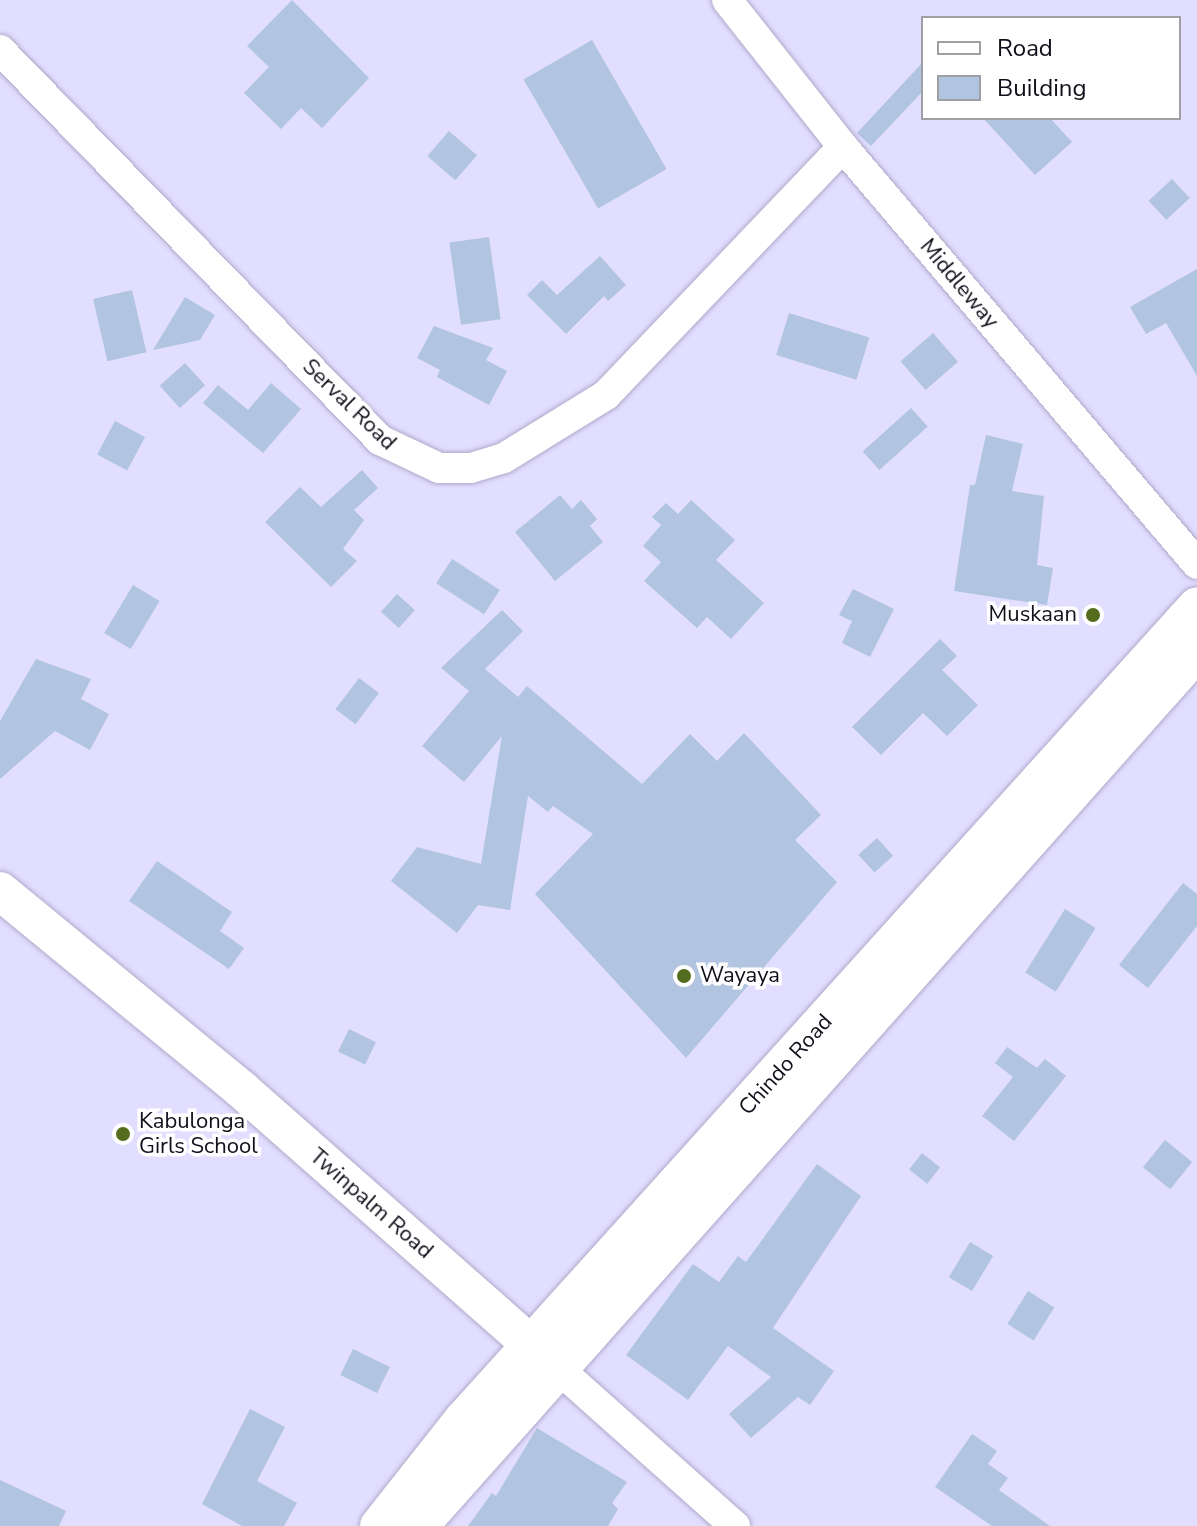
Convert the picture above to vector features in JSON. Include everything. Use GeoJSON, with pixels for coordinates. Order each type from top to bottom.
{"type":"FeatureCollection","features":[{"type":"Feature","properties":{"kind":"main road","name":"Chindo Road"},"geometry":{"type":"LineString","coordinates":[[379,1526],[462,1421],[534,1347],[1197,606]]}},
{"type":"Feature","properties":{"kind":"main road","name":"Chindo Road"},"geometry":{"type":"LineString","coordinates":[[419,1526],[562,1372],[1197,652]]}},
{"type":"Feature","properties":{"kind":"main road","name":"Twinpalm Road"},"geometry":{"type":"LineString","coordinates":[[0,891],[241,1089],[562,1372]]}},
{"type":"Feature","properties":{"kind":"street","name":"Middleway"},"geometry":{"type":"LineString","coordinates":[[727,0],[843,147],[1197,564]]}},
{"type":"Feature","properties":{"kind":"street","name":"Serval Road"},"geometry":{"type":"LineString","coordinates":[[0,50],[380,440],[439,468],[471,468],[504,458],[606,395],[843,147]]}},
{"type":"Feature","properties":{"kind":"street","name":"Twinpalm Road"},"geometry":{"type":"LineString","coordinates":[[562,1372],[735,1526]]}},
{"type":"Feature","properties":{"kind":"building"},"geometry":{"type":"Polygon","coordinates":[[[292,0],[369,78],[322,128],[301,108],[281,129],[244,93],[269,67],[247,46],[292,0]]]}},
{"type":"Feature","properties":{"kind":"building"},"geometry":{"type":"Polygon","coordinates":[[[592,40],[666,169],[598,209],[524,80],[592,40]]]}},
{"type":"Feature","properties":{"kind":"building"},"geometry":{"type":"Polygon","coordinates":[[[921,64],[921,93],[871,146],[857,133],[921,64]]]}},
{"type":"Feature","properties":{"kind":"building"},"geometry":{"type":"Polygon","coordinates":[[[985,120],[1052,120],[1072,142],[1035,175],[985,120]]]}},
{"type":"Feature","properties":{"kind":"building"},"geometry":{"type":"Polygon","coordinates":[[[449,131],[477,155],[455,180],[427,156],[449,131]]]}},
{"type":"Feature","properties":{"kind":"building"},"geometry":{"type":"Polygon","coordinates":[[[1172,179],[1190,198],[1166,220],[1149,201],[1172,179]]]}},
{"type":"Feature","properties":{"kind":"building"},"geometry":{"type":"Polygon","coordinates":[[[489,237],[501,319],[461,325],[449,243],[489,237]]]}},
{"type":"Feature","properties":{"kind":"building"},"geometry":{"type":"Polygon","coordinates":[[[600,256],[626,285],[608,301],[604,296],[566,334],[527,295],[542,280],[557,295],[600,256]]]}},
{"type":"Feature","properties":{"kind":"building"},"geometry":{"type":"Polygon","coordinates":[[[1197,269],[1197,376],[1166,323],[1146,334],[1130,307],[1197,269]]]}},
{"type":"Feature","properties":{"kind":"building"},"geometry":{"type":"Polygon","coordinates":[[[132,290],[146,352],[107,361],[93,299],[132,290]]]}},
{"type":"Feature","properties":{"kind":"building"},"geometry":{"type":"Polygon","coordinates":[[[185,297],[215,315],[200,340],[153,350],[185,297]]]}},
{"type":"Feature","properties":{"kind":"building"},"geometry":{"type":"Polygon","coordinates":[[[789,313],[869,338],[856,380],[776,355],[789,313]]]}},
{"type":"Feature","properties":{"kind":"building"},"geometry":{"type":"Polygon","coordinates":[[[434,326],[493,348],[486,360],[507,371],[489,405],[437,377],[440,370],[417,358],[434,326]]]}},
{"type":"Feature","properties":{"kind":"building"},"geometry":{"type":"Polygon","coordinates":[[[933,333],[958,362],[925,390],[901,361],[933,333]]]}},
{"type":"Feature","properties":{"kind":"building"},"geometry":{"type":"Polygon","coordinates":[[[185,363],[205,385],[180,408],[160,386],[185,363]]]}},
{"type":"Feature","properties":{"kind":"building"},"geometry":{"type":"Polygon","coordinates":[[[271,383],[301,409],[263,453],[203,403],[218,385],[248,410],[271,383]]]}},
{"type":"Feature","properties":{"kind":"building"},"geometry":{"type":"Polygon","coordinates":[[[911,408],[928,427],[879,470],[863,451],[911,408]]]}},
{"type":"Feature","properties":{"kind":"building"},"geometry":{"type":"Polygon","coordinates":[[[115,421],[145,437],[127,471],[97,455],[115,421]]]}},
{"type":"Feature","properties":{"kind":"building"},"geometry":{"type":"Polygon","coordinates":[[[986,435],[1023,444],[1012,491],[1044,496],[1037,565],[1053,568],[1047,605],[954,591],[970,485],[975,485],[986,435]]]}},
{"type":"Feature","properties":{"kind":"building"},"geometry":{"type":"Polygon","coordinates":[[[362,470],[378,488],[354,510],[364,520],[343,549],[357,561],[331,587],[265,522],[300,487],[321,507],[362,470]]]}},
{"type":"Feature","properties":{"kind":"building"},"geometry":{"type":"Polygon","coordinates":[[[560,495],[572,509],[581,500],[597,519],[590,526],[603,542],[555,581],[515,532],[560,495]]]}},
{"type":"Feature","properties":{"kind":"building"},"geometry":{"type":"Polygon","coordinates":[[[691,500],[735,540],[716,560],[764,603],[731,639],[707,617],[697,628],[644,581],[661,562],[643,546],[661,525],[652,517],[666,503],[678,514],[691,500]]]}},
{"type":"Feature","properties":{"kind":"building"},"geometry":{"type":"Polygon","coordinates":[[[452,559],[500,590],[484,614],[436,583],[452,559]]]}},
{"type":"Feature","properties":{"kind":"building"},"geometry":{"type":"Polygon","coordinates":[[[133,585],[160,601],[131,649],[104,633],[133,585]]]}},
{"type":"Feature","properties":{"kind":"building"},"geometry":{"type":"Polygon","coordinates":[[[853,589],[894,609],[870,657],[842,643],[852,621],[839,615],[853,589]]]}},
{"type":"Feature","properties":{"kind":"building"},"geometry":{"type":"Polygon","coordinates":[[[397,594],[415,610],[399,628],[381,612],[397,594]]]}},
{"type":"Feature","properties":{"kind":"building","name":"Wayaya"},"geometry":{"type":"Polygon","coordinates":[[[502,610],[523,631],[485,669],[518,697],[527,686],[642,784],[690,734],[717,761],[744,733],[821,815],[795,840],[837,882],[686,1058],[535,894],[593,834],[553,806],[548,812],[528,796],[510,910],[478,905],[457,933],[391,881],[417,847],[481,864],[502,736],[464,782],[422,746],[469,691],[441,668],[502,610]]]}},
{"type":"Feature","properties":{"kind":"building"},"geometry":{"type":"Polygon","coordinates":[[[940,639],[957,656],[942,670],[978,705],[947,736],[923,713],[881,755],[852,727],[940,639]]]}},
{"type":"Feature","properties":{"kind":"building"},"geometry":{"type":"Polygon","coordinates":[[[36,659],[91,679],[81,699],[109,714],[90,750],[55,731],[0,779],[0,721],[36,659]]]}},
{"type":"Feature","properties":{"kind":"building"},"geometry":{"type":"Polygon","coordinates":[[[359,678],[379,693],[355,724],[336,709],[359,678]]]}},
{"type":"Feature","properties":{"kind":"building"},"geometry":{"type":"Polygon","coordinates":[[[877,838],[893,856],[874,873],[858,855],[877,838]]]}},
{"type":"Feature","properties":{"kind":"building"},"geometry":{"type":"Polygon","coordinates":[[[157,861],[232,912],[220,931],[244,948],[229,969],[129,901],[157,861]]]}},
{"type":"Feature","properties":{"kind":"building"},"geometry":{"type":"Polygon","coordinates":[[[1183,883],[1197,894],[1197,926],[1148,988],[1119,965],[1183,883]]]}},
{"type":"Feature","properties":{"kind":"building"},"geometry":{"type":"Polygon","coordinates":[[[1065,909],[1096,928],[1056,992],[1025,973],[1065,909]]]}},
{"type":"Feature","properties":{"kind":"building"},"geometry":{"type":"Polygon","coordinates":[[[349,1029],[376,1042],[365,1065],[338,1051],[349,1029]]]}},
{"type":"Feature","properties":{"kind":"building"},"geometry":{"type":"Polygon","coordinates":[[[1007,1047],[1037,1068],[1045,1059],[1066,1076],[1014,1141],[982,1116],[1013,1077],[995,1063],[1007,1047]]]}},
{"type":"Feature","properties":{"kind":"building"},"geometry":{"type":"Polygon","coordinates":[[[1165,1140],[1192,1162],[1170,1189],[1143,1167],[1165,1140]]]}},
{"type":"Feature","properties":{"kind":"building"},"geometry":{"type":"Polygon","coordinates":[[[922,1153],[940,1167],[927,1184],[909,1170],[922,1153]]]}},
{"type":"Feature","properties":{"kind":"building"},"geometry":{"type":"Polygon","coordinates":[[[817,1164],[861,1196],[773,1328],[834,1371],[810,1405],[798,1397],[751,1438],[729,1414],[771,1377],[728,1346],[688,1400],[626,1355],[693,1264],[719,1282],[738,1256],[746,1262],[817,1164]]]}},
{"type":"Feature","properties":{"kind":"building"},"geometry":{"type":"Polygon","coordinates":[[[970,1242],[993,1256],[972,1291],[949,1277],[970,1242]]]}},
{"type":"Feature","properties":{"kind":"building"},"geometry":{"type":"Polygon","coordinates":[[[1028,1291],[1054,1307],[1034,1341],[1007,1324],[1028,1291]]]}},
{"type":"Feature","properties":{"kind":"building"},"geometry":{"type":"Polygon","coordinates":[[[353,1349],[390,1367],[377,1393],[340,1375],[353,1349]]]}},
{"type":"Feature","properties":{"kind":"building"},"geometry":{"type":"Polygon","coordinates":[[[250,1409],[285,1427],[257,1481],[297,1503],[284,1526],[242,1526],[202,1504],[250,1409]]]}},
{"type":"Feature","properties":{"kind":"building"},"geometry":{"type":"Polygon","coordinates":[[[537,1428],[627,1482],[612,1503],[618,1509],[608,1526],[468,1526],[492,1493],[496,1496],[537,1428]]]}},
{"type":"Feature","properties":{"kind":"building"},"geometry":{"type":"Polygon","coordinates":[[[972,1434],[997,1451],[988,1464],[1008,1478],[999,1490],[1050,1526],[992,1526],[935,1487],[972,1434]]]}},
{"type":"Feature","properties":{"kind":"building"},"geometry":{"type":"Polygon","coordinates":[[[0,1480],[66,1511],[59,1526],[0,1526],[0,1480]]]}},
{"type":"Feature","properties":{"kind":"place","name":"Muskaan"},"geometry":{"type":"Point","coordinates":[1093,615]}},
{"type":"Feature","properties":{"kind":"place","name":"Wayaya"},"geometry":{"type":"Point","coordinates":[684,976]}},
{"type":"Feature","properties":{"kind":"place","name":"Kabulonga Girls School"},"geometry":{"type":"Point","coordinates":[123,1134]}}]}
